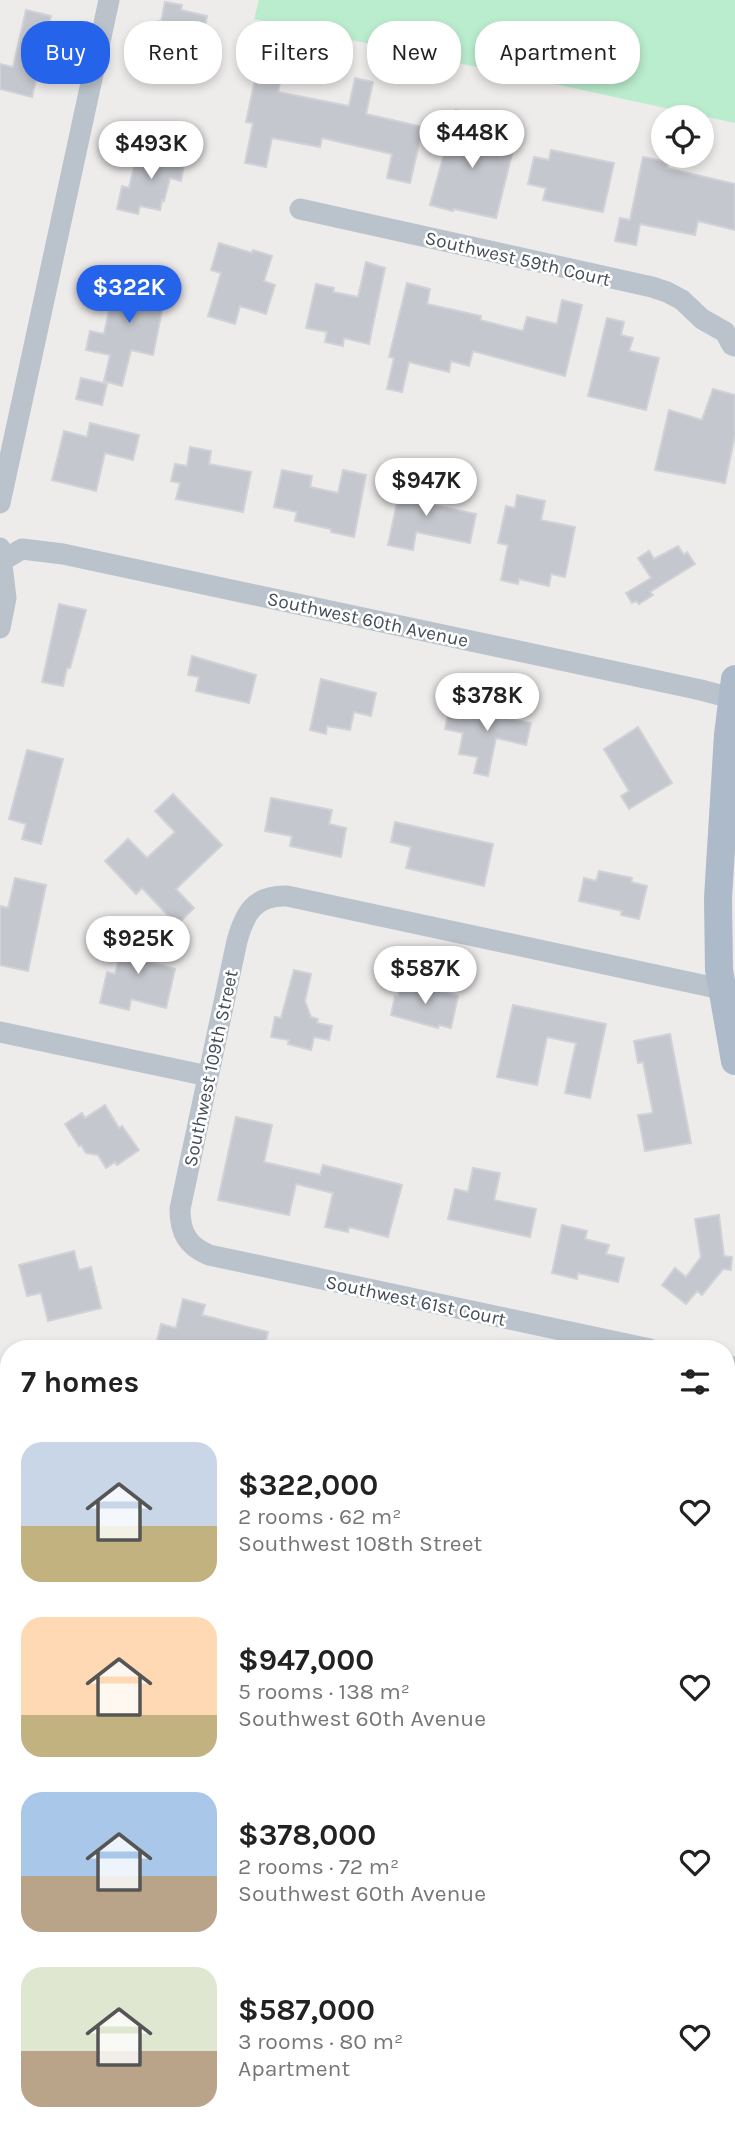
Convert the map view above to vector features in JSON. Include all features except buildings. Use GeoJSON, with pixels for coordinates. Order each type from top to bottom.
{"type":"FeatureCollection","features":[{"type":"Feature","properties":{"kind":"main road"},"geometry":{"type":"LineString","coordinates":[[734,692],[719,861],[718,955],[721,989],[731,1026],[735,1061]]}},
{"type":"Feature","properties":{"kind":"street"},"geometry":{"type":"LineString","coordinates":[[0,503],[109,0]]}},
{"type":"Feature","properties":{"kind":"street","name":"Southwest 59th Court"},"geometry":{"type":"LineString","coordinates":[[300,209],[652,287],[682,300],[702,319],[732,335]]}},
{"type":"Feature","properties":{"kind":"street","name":"Southwest 60th Avenue"},"geometry":{"type":"LineString","coordinates":[[1,557],[22,550],[64,554],[701,690],[734,692]]}},
{"type":"Feature","properties":{"kind":"street"},"geometry":{"type":"LineString","coordinates":[[0,628],[6,598],[1,557]]}},
{"type":"Feature","properties":{"kind":"street","name":"Southwest 109th Street"},"geometry":{"type":"LineString","coordinates":[[187,1240],[181,1228],[180,1209],[208,1076],[241,926],[247,914],[260,901],[269,897],[288,896],[721,989]]}},
{"type":"Feature","properties":{"kind":"street"},"geometry":{"type":"LineString","coordinates":[[0,1032],[208,1076]]}},
{"type":"Feature","properties":{"kind":"street","name":"Southwest 61st Court"},"geometry":{"type":"LineString","coordinates":[[187,1240],[209,1255],[608,1340]]}},
{"type":"Feature","properties":{"kind":"green space"},"geometry":{"type":"Polygon","coordinates":[[[259,0],[735,0],[735,123],[714,118],[714,105],[652,105],[555,84],[640,84],[640,21],[475,21],[475,67],[461,64],[461,21],[367,21],[367,43],[353,40],[353,21],[254,19],[259,0]]]}}]}
